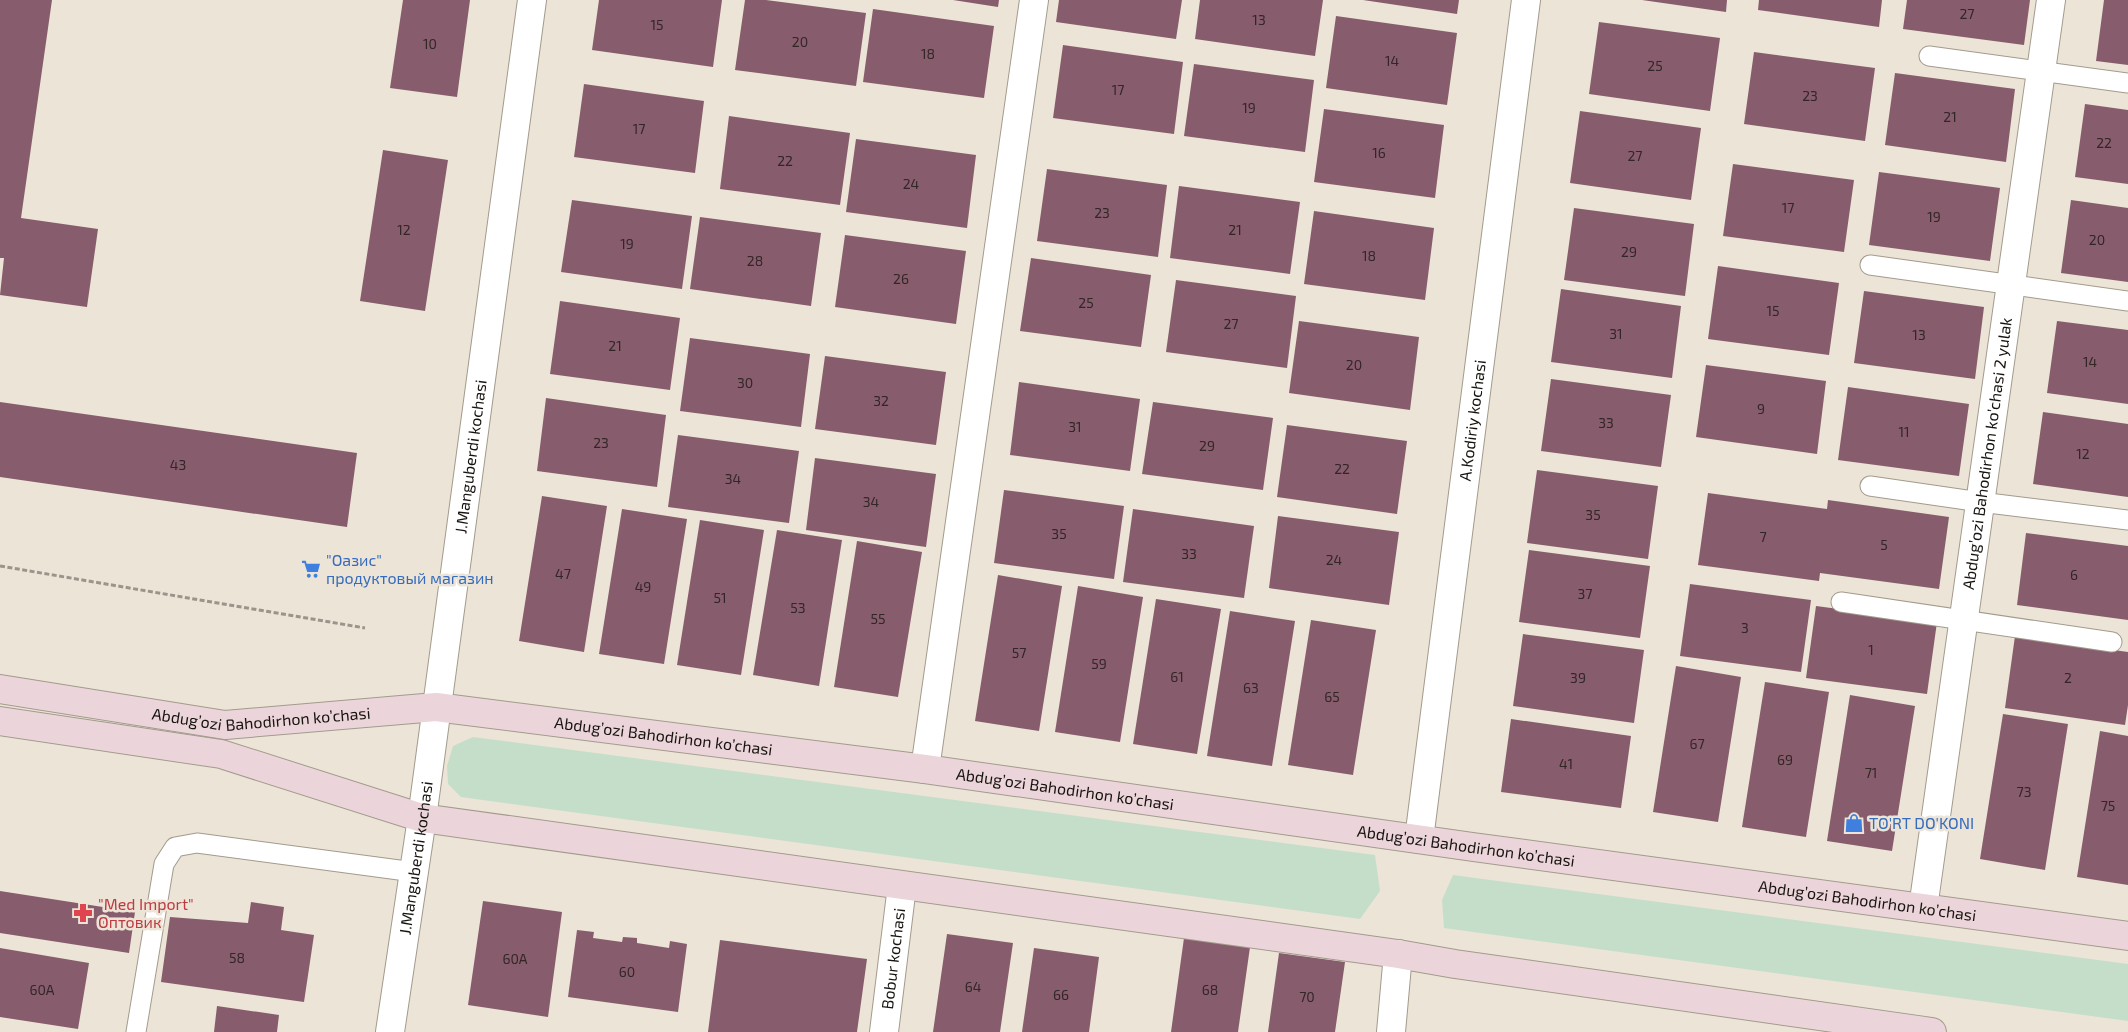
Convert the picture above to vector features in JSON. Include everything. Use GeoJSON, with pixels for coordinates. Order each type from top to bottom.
{"type":"FeatureCollection","features":[{"type":"Feature","properties":{"kind":"main road","name":"Abdug’ozi Bahodirhon ko’chasi"},"geometry":{"type":"LineString","coordinates":[[0,689],[225,724],[436,707],[925,769],[2128,936]]}},
{"type":"Feature","properties":{"kind":"main road","name":"Abdug’ozi Bahodirhon ko’chasi"},"geometry":{"type":"LineString","coordinates":[[0,721],[221,754],[422,818],[1398,954],[1455,964],[1932,1032]]}},
{"type":"Feature","properties":{"kind":"street","name":"J.Manguberdi kochasi"},"geometry":{"type":"LineString","coordinates":[[390,1032],[422,818],[532,0]]}},
{"type":"Feature","properties":{"kind":"street"},"geometry":{"type":"LineString","coordinates":[[925,769],[1034,0]]}},
{"type":"Feature","properties":{"kind":"street","name":"A.Kodiriy kochasi"},"geometry":{"type":"LineString","coordinates":[[1419,839],[1526,0]]}},
{"type":"Feature","properties":{"kind":"street","name":"Abdug’ozi Bahodirhon ko’chasi 2 yulak"},"geometry":{"type":"LineString","coordinates":[[1923,908],[2051,0]]}},
{"type":"Feature","properties":{"kind":"street","name":"Bobur kochasi"},"geometry":{"type":"LineString","coordinates":[[884,1032],[902,886]]}},
{"type":"Feature","properties":{"kind":"street"},"geometry":{"type":"LineString","coordinates":[[1390,1032],[1398,954]]}},
{"type":"Feature","properties":{"kind":"lane"},"geometry":{"type":"LineString","coordinates":[[1929,56],[2128,83]]}},
{"type":"Feature","properties":{"kind":"lane"},"geometry":{"type":"LineString","coordinates":[[1870,265],[2128,301]]}},
{"type":"Feature","properties":{"kind":"lane"},"geometry":{"type":"LineString","coordinates":[[1870,486],[2128,520]]}},
{"type":"Feature","properties":{"kind":"lane"},"geometry":{"type":"LineString","coordinates":[[1841,602],[2112,642]]}},
{"type":"Feature","properties":{"kind":"lane"},"geometry":{"type":"LineString","coordinates":[[136,1032],[164,864],[175,848],[197,843],[414,872]]}},
{"type":"Feature","properties":{"kind":"path"},"geometry":{"type":"LineString","coordinates":[[0,566],[365,628]]}},
{"type":"Feature","properties":{"kind":"green space"},"geometry":{"type":"Polygon","coordinates":[[[473,737],[1375,855],[1380,891],[1360,919],[461,797],[448,784],[447,766],[453,746],[473,737]]]}},
{"type":"Feature","properties":{"kind":"green space"},"geometry":{"type":"Polygon","coordinates":[[[1453,875],[2128,964],[2128,1021],[1444,928],[1442,900],[1453,875]]]}},
{"type":"Feature","properties":{"kind":"building"},"geometry":{"type":"Polygon","coordinates":[[[0,0],[52,0],[21,218],[98,229],[87,307],[0,295],[4,258],[0,258],[0,0]]]}},
{"type":"Feature","properties":{"kind":"building"},"geometry":{"type":"Polygon","coordinates":[[[403,0],[470,0],[457,97],[390,88],[403,0]]]}},
{"type":"Feature","properties":{"kind":"building"},"geometry":{"type":"Polygon","coordinates":[[[599,0],[722,0],[713,67],[592,50],[599,0]]]}},
{"type":"Feature","properties":{"kind":"building"},"geometry":{"type":"Polygon","coordinates":[[[745,0],[766,0],[866,13],[856,86],[735,70],[745,0]]]}},
{"type":"Feature","properties":{"kind":"building"},"geometry":{"type":"Polygon","coordinates":[[[953,0],[999,0],[998,7],[953,0]]]}},
{"type":"Feature","properties":{"kind":"building"},"geometry":{"type":"Polygon","coordinates":[[[1059,0],[1182,0],[1176,39],[1056,22],[1059,0]]]}},
{"type":"Feature","properties":{"kind":"building"},"geometry":{"type":"Polygon","coordinates":[[[1200,0],[1323,0],[1315,56],[1195,39],[1200,0]]]}},
{"type":"Feature","properties":{"kind":"building"},"geometry":{"type":"Polygon","coordinates":[[[1363,0],[1459,0],[1457,14],[1363,0]]]}},
{"type":"Feature","properties":{"kind":"building"},"geometry":{"type":"Polygon","coordinates":[[[1642,0],[1727,0],[1726,12],[1642,0]]]}},
{"type":"Feature","properties":{"kind":"building"},"geometry":{"type":"Polygon","coordinates":[[[1759,0],[1882,0],[1879,27],[1758,10],[1759,0]]]}},
{"type":"Feature","properties":{"kind":"building"},"geometry":{"type":"Polygon","coordinates":[[[1907,0],[2030,0],[2024,45],[1903,29],[1907,0]]]}},
{"type":"Feature","properties":{"kind":"building"},"geometry":{"type":"Polygon","coordinates":[[[2104,0],[2128,0],[2128,65],[2096,61],[2104,0]]]}},
{"type":"Feature","properties":{"kind":"building"},"geometry":{"type":"Polygon","coordinates":[[[873,9],[994,26],[984,98],[863,82],[873,9]]]}},
{"type":"Feature","properties":{"kind":"building"},"geometry":{"type":"Polygon","coordinates":[[[1336,16],[1457,33],[1447,105],[1326,88],[1336,16]]]}},
{"type":"Feature","properties":{"kind":"building"},"geometry":{"type":"Polygon","coordinates":[[[1599,22],[1720,38],[1710,111],[1589,94],[1599,22]]]}},
{"type":"Feature","properties":{"kind":"building"},"geometry":{"type":"Polygon","coordinates":[[[1063,45],[1183,62],[1174,134],[1053,118],[1063,45]]]}},
{"type":"Feature","properties":{"kind":"building"},"geometry":{"type":"Polygon","coordinates":[[[1754,52],[1875,68],[1865,141],[1744,124],[1754,52]]]}},
{"type":"Feature","properties":{"kind":"building"},"geometry":{"type":"Polygon","coordinates":[[[1194,64],[1314,80],[1305,152],[1184,136],[1194,64]]]}},
{"type":"Feature","properties":{"kind":"building"},"geometry":{"type":"Polygon","coordinates":[[[1895,73],[2015,89],[2006,162],[1885,145],[1895,73]]]}},
{"type":"Feature","properties":{"kind":"building"},"geometry":{"type":"Polygon","coordinates":[[[584,84],[704,101],[695,173],[574,157],[584,84]]]}},
{"type":"Feature","properties":{"kind":"building"},"geometry":{"type":"Polygon","coordinates":[[[2085,104],[2128,110],[2128,184],[2075,177],[2085,104]]]}},
{"type":"Feature","properties":{"kind":"building"},"geometry":{"type":"Polygon","coordinates":[[[1324,109],[1444,125],[1435,198],[1314,182],[1324,109]]]}},
{"type":"Feature","properties":{"kind":"building"},"geometry":{"type":"Polygon","coordinates":[[[1580,111],[1701,128],[1691,200],[1570,183],[1580,111]]]}},
{"type":"Feature","properties":{"kind":"building"},"geometry":{"type":"Polygon","coordinates":[[[729,116],[850,133],[840,205],[720,189],[729,116]]]}},
{"type":"Feature","properties":{"kind":"building"},"geometry":{"type":"Polygon","coordinates":[[[856,139],[976,155],[967,228],[846,212],[856,139]]]}},
{"type":"Feature","properties":{"kind":"building"},"geometry":{"type":"Polygon","coordinates":[[[383,150],[448,160],[425,311],[360,301],[383,150]]]}},
{"type":"Feature","properties":{"kind":"building"},"geometry":{"type":"Polygon","coordinates":[[[1733,164],[1854,180],[1844,252],[1723,236],[1733,164]]]}},
{"type":"Feature","properties":{"kind":"building"},"geometry":{"type":"Polygon","coordinates":[[[1047,169],[1167,185],[1158,257],[1037,241],[1047,169]]]}},
{"type":"Feature","properties":{"kind":"building"},"geometry":{"type":"Polygon","coordinates":[[[1879,172],[2000,188],[1990,261],[1869,245],[1879,172]]]}},
{"type":"Feature","properties":{"kind":"building"},"geometry":{"type":"Polygon","coordinates":[[[1179,186],[1300,202],[1290,274],[1170,258],[1179,186]]]}},
{"type":"Feature","properties":{"kind":"building"},"geometry":{"type":"Polygon","coordinates":[[[572,200],[692,216],[682,289],[561,272],[572,200]]]}},
{"type":"Feature","properties":{"kind":"building"},"geometry":{"type":"Polygon","coordinates":[[[2071,200],[2128,208],[2128,282],[2061,273],[2071,200]]]}},
{"type":"Feature","properties":{"kind":"building"},"geometry":{"type":"Polygon","coordinates":[[[1574,208],[1694,224],[1685,296],[1564,280],[1574,208]]]}},
{"type":"Feature","properties":{"kind":"building"},"geometry":{"type":"Polygon","coordinates":[[[1314,211],[1434,228],[1425,300],[1304,284],[1314,211]]]}},
{"type":"Feature","properties":{"kind":"building"},"geometry":{"type":"Polygon","coordinates":[[[700,217],[821,233],[811,306],[690,289],[700,217]]]}},
{"type":"Feature","properties":{"kind":"building"},"geometry":{"type":"Polygon","coordinates":[[[845,235],[966,251],[956,324],[835,307],[845,235]]]}},
{"type":"Feature","properties":{"kind":"building"},"geometry":{"type":"Polygon","coordinates":[[[1031,258],[1151,275],[1141,347],[1020,331],[1031,258]]]}},
{"type":"Feature","properties":{"kind":"building"},"geometry":{"type":"Polygon","coordinates":[[[1718,266],[1839,283],[1829,355],[1708,339],[1718,266]]]}},
{"type":"Feature","properties":{"kind":"building"},"geometry":{"type":"Polygon","coordinates":[[[1176,280],[1296,296],[1287,368],[1166,352],[1176,280]]]}},
{"type":"Feature","properties":{"kind":"building"},"geometry":{"type":"Polygon","coordinates":[[[1561,289],[1681,306],[1672,378],[1551,362],[1561,289]]]}},
{"type":"Feature","properties":{"kind":"building"},"geometry":{"type":"Polygon","coordinates":[[[1864,291],[1984,307],[1975,379],[1854,363],[1864,291]]]}},
{"type":"Feature","properties":{"kind":"building"},"geometry":{"type":"Polygon","coordinates":[[[560,301],[680,318],[670,390],[550,374],[560,301]]]}},
{"type":"Feature","properties":{"kind":"building"},"geometry":{"type":"Polygon","coordinates":[[[1299,321],[1419,337],[1410,410],[1289,393],[1299,321]]]}},
{"type":"Feature","properties":{"kind":"building"},"geometry":{"type":"Polygon","coordinates":[[[2057,321],[2128,330],[2128,404],[2047,393],[2057,321]]]}},
{"type":"Feature","properties":{"kind":"building"},"geometry":{"type":"Polygon","coordinates":[[[690,338],[810,354],[801,427],[680,411],[690,338]]]}},
{"type":"Feature","properties":{"kind":"building"},"geometry":{"type":"Polygon","coordinates":[[[825,356],[946,372],[936,445],[815,429],[825,356]]]}},
{"type":"Feature","properties":{"kind":"building"},"geometry":{"type":"Polygon","coordinates":[[[1706,365],[1826,381],[1817,454],[1696,437],[1706,365]]]}},
{"type":"Feature","properties":{"kind":"building"},"geometry":{"type":"Polygon","coordinates":[[[1551,379],[1671,395],[1661,467],[1541,451],[1551,379]]]}},
{"type":"Feature","properties":{"kind":"building"},"geometry":{"type":"Polygon","coordinates":[[[1019,382],[1140,399],[1130,471],[1010,455],[1019,382]]]}},
{"type":"Feature","properties":{"kind":"building"},"geometry":{"type":"Polygon","coordinates":[[[1848,387],[1969,404],[1959,476],[1838,460],[1848,387]]]}},
{"type":"Feature","properties":{"kind":"building"},"geometry":{"type":"Polygon","coordinates":[[[546,398],[666,415],[657,487],[537,471],[546,398]]]}},
{"type":"Feature","properties":{"kind":"building"},"geometry":{"type":"Polygon","coordinates":[[[0,402],[357,453],[347,527],[0,477],[0,402]]]}},
{"type":"Feature","properties":{"kind":"building"},"geometry":{"type":"Polygon","coordinates":[[[1153,402],[1273,418],[1263,490],[1142,474],[1153,402]]]}},
{"type":"Feature","properties":{"kind":"building"},"geometry":{"type":"Polygon","coordinates":[[[2043,412],[2128,424],[2128,497],[2033,484],[2043,412]]]}},
{"type":"Feature","properties":{"kind":"building"},"geometry":{"type":"Polygon","coordinates":[[[1287,425],[1407,441],[1397,514],[1277,497],[1287,425]]]}},
{"type":"Feature","properties":{"kind":"building"},"geometry":{"type":"Polygon","coordinates":[[[678,435],[799,451],[789,523],[668,507],[678,435]]]}},
{"type":"Feature","properties":{"kind":"building"},"geometry":{"type":"Polygon","coordinates":[[[815,458],[936,474],[926,547],[806,530],[815,458]]]}},
{"type":"Feature","properties":{"kind":"building"},"geometry":{"type":"Polygon","coordinates":[[[1537,470],[1658,486],[1648,559],[1527,543],[1537,470]]]}},
{"type":"Feature","properties":{"kind":"building"},"geometry":{"type":"Polygon","coordinates":[[[1004,490],[1124,506],[1114,579],[994,563],[1004,490]]]}},
{"type":"Feature","properties":{"kind":"building"},"geometry":{"type":"Polygon","coordinates":[[[1708,493],[1827,509],[1828,500],[1949,517],[1939,589],[1820,573],[1819,581],[1698,565],[1708,493]]]}},
{"type":"Feature","properties":{"kind":"building"},"geometry":{"type":"Polygon","coordinates":[[[542,496],[607,506],[584,652],[519,641],[542,496]]]}},
{"type":"Feature","properties":{"kind":"building"},"geometry":{"type":"Polygon","coordinates":[[[622,509],[687,519],[664,664],[599,654],[622,509]]]}},
{"type":"Feature","properties":{"kind":"building"},"geometry":{"type":"Polygon","coordinates":[[[1133,509],[1254,526],[1244,598],[1123,582],[1133,509]]]}},
{"type":"Feature","properties":{"kind":"building"},"geometry":{"type":"Polygon","coordinates":[[[1278,516],[1399,532],[1389,605],[1269,588],[1278,516]]]}},
{"type":"Feature","properties":{"kind":"building"},"geometry":{"type":"Polygon","coordinates":[[[700,520],[764,530],[741,675],[677,665],[700,520]]]}},
{"type":"Feature","properties":{"kind":"building"},"geometry":{"type":"Polygon","coordinates":[[[777,530],[842,540],[819,686],[753,675],[777,530]]]}},
{"type":"Feature","properties":{"kind":"building"},"geometry":{"type":"Polygon","coordinates":[[[2026,533],[2128,546],[2128,620],[2017,605],[2026,533]]]}},
{"type":"Feature","properties":{"kind":"building"},"geometry":{"type":"Polygon","coordinates":[[[857,541],[922,552],[898,697],[834,687],[857,541]]]}},
{"type":"Feature","properties":{"kind":"building"},"geometry":{"type":"Polygon","coordinates":[[[1529,550],[1650,566],[1640,638],[1519,622],[1529,550]]]}},
{"type":"Feature","properties":{"kind":"building"},"geometry":{"type":"Polygon","coordinates":[[[998,575],[1062,586],[1039,731],[975,721],[998,575]]]}},
{"type":"Feature","properties":{"kind":"building"},"geometry":{"type":"Polygon","coordinates":[[[1690,584],[1811,600],[1801,672],[1680,656],[1690,584]]]}},
{"type":"Feature","properties":{"kind":"building"},"geometry":{"type":"Polygon","coordinates":[[[1078,586],[1143,597],[1120,742],[1055,732],[1078,586]]]}},
{"type":"Feature","properties":{"kind":"building"},"geometry":{"type":"Polygon","coordinates":[[[1156,599],[1221,609],[1197,754],[1133,744],[1156,599]]]}},
{"type":"Feature","properties":{"kind":"building"},"geometry":{"type":"Polygon","coordinates":[[[1816,606],[1937,622],[1927,694],[1806,678],[1816,606]]]}},
{"type":"Feature","properties":{"kind":"building"},"geometry":{"type":"Polygon","coordinates":[[[1230,611],[1295,621],[1272,766],[1207,756],[1230,611]]]}},
{"type":"Feature","properties":{"kind":"building"},"geometry":{"type":"Polygon","coordinates":[[[1311,620],[1376,630],[1353,775],[1288,765],[1311,620]]]}},
{"type":"Feature","properties":{"kind":"building"},"geometry":{"type":"Polygon","coordinates":[[[1523,634],[1644,650],[1634,723],[1513,706],[1523,634]]]}},
{"type":"Feature","properties":{"kind":"building"},"geometry":{"type":"Polygon","coordinates":[[[2015,636],[2128,652],[2128,705],[2125,725],[2005,708],[2015,636]]]}},
{"type":"Feature","properties":{"kind":"building"},"geometry":{"type":"Polygon","coordinates":[[[1676,666],[1741,677],[1718,822],[1653,812],[1676,666]]]}},
{"type":"Feature","properties":{"kind":"building"},"geometry":{"type":"Polygon","coordinates":[[[1765,682],[1829,692],[1806,837],[1742,827],[1765,682]]]}},
{"type":"Feature","properties":{"kind":"building"},"geometry":{"type":"Polygon","coordinates":[[[1850,695],[1915,706],[1892,851],[1827,841],[1850,695]]]}},
{"type":"Feature","properties":{"kind":"building"},"geometry":{"type":"Polygon","coordinates":[[[2003,714],[2068,724],[2045,870],[1980,859],[2003,714]]]}},
{"type":"Feature","properties":{"kind":"building"},"geometry":{"type":"Polygon","coordinates":[[[1511,719],[1631,736],[1621,808],[1501,792],[1511,719]]]}},
{"type":"Feature","properties":{"kind":"building"},"geometry":{"type":"Polygon","coordinates":[[[2100,731],[2128,736],[2128,885],[2077,877],[2100,731]]]}},
{"type":"Feature","properties":{"kind":"building"},"geometry":{"type":"Polygon","coordinates":[[[0,891],[135,912],[129,953],[0,933],[0,891]]]}},
{"type":"Feature","properties":{"kind":"building"},"geometry":{"type":"Polygon","coordinates":[[[483,901],[562,912],[548,1017],[468,1005],[483,901]]]}},
{"type":"Feature","properties":{"kind":"building"},"geometry":{"type":"Polygon","coordinates":[[[251,902],[284,907],[281,930],[314,935],[304,1002],[161,982],[170,917],[248,923],[251,902]]]}},
{"type":"Feature","properties":{"kind":"building"},"geometry":{"type":"Polygon","coordinates":[[[577,930],[594,932],[593,938],[622,942],[623,937],[637,938],[637,943],[669,948],[670,941],[687,944],[678,1012],[568,997],[577,930]]]}},
{"type":"Feature","properties":{"kind":"building"},"geometry":{"type":"Polygon","coordinates":[[[947,934],[1013,943],[1000,1032],[933,1032],[947,934]]]}},
{"type":"Feature","properties":{"kind":"building"},"geometry":{"type":"Polygon","coordinates":[[[1184,938],[1250,947],[1238,1032],[1171,1032],[1184,938]]]}},
{"type":"Feature","properties":{"kind":"building"},"geometry":{"type":"Polygon","coordinates":[[[720,940],[867,959],[857,1032],[708,1032],[720,940]]]}},
{"type":"Feature","properties":{"kind":"building"},"geometry":{"type":"Polygon","coordinates":[[[0,948],[89,963],[78,1029],[0,1017],[0,948]]]}},
{"type":"Feature","properties":{"kind":"building"},"geometry":{"type":"Polygon","coordinates":[[[1034,948],[1099,957],[1089,1032],[1022,1032],[1034,948]]]}},
{"type":"Feature","properties":{"kind":"building"},"geometry":{"type":"Polygon","coordinates":[[[1279,953],[1345,962],[1335,1032],[1268,1032],[1279,953]]]}},
{"type":"Feature","properties":{"kind":"building"},"geometry":{"type":"Polygon","coordinates":[[[217,1006],[279,1015],[277,1032],[214,1032],[217,1006]]]}},
{"type":"Feature","properties":{"kind":"place","name":"\"Оазис\" продуктовый магазин"},"geometry":{"type":"Point","coordinates":[311,569]}},
{"type":"Feature","properties":{"kind":"place","name":"TO'RT DO'KONI"},"geometry":{"type":"Point","coordinates":[1854,823]}},
{"type":"Feature","properties":{"kind":"place","name":"\"Med Import\" Оптовик"},"geometry":{"type":"Point","coordinates":[83,913]}}]}
